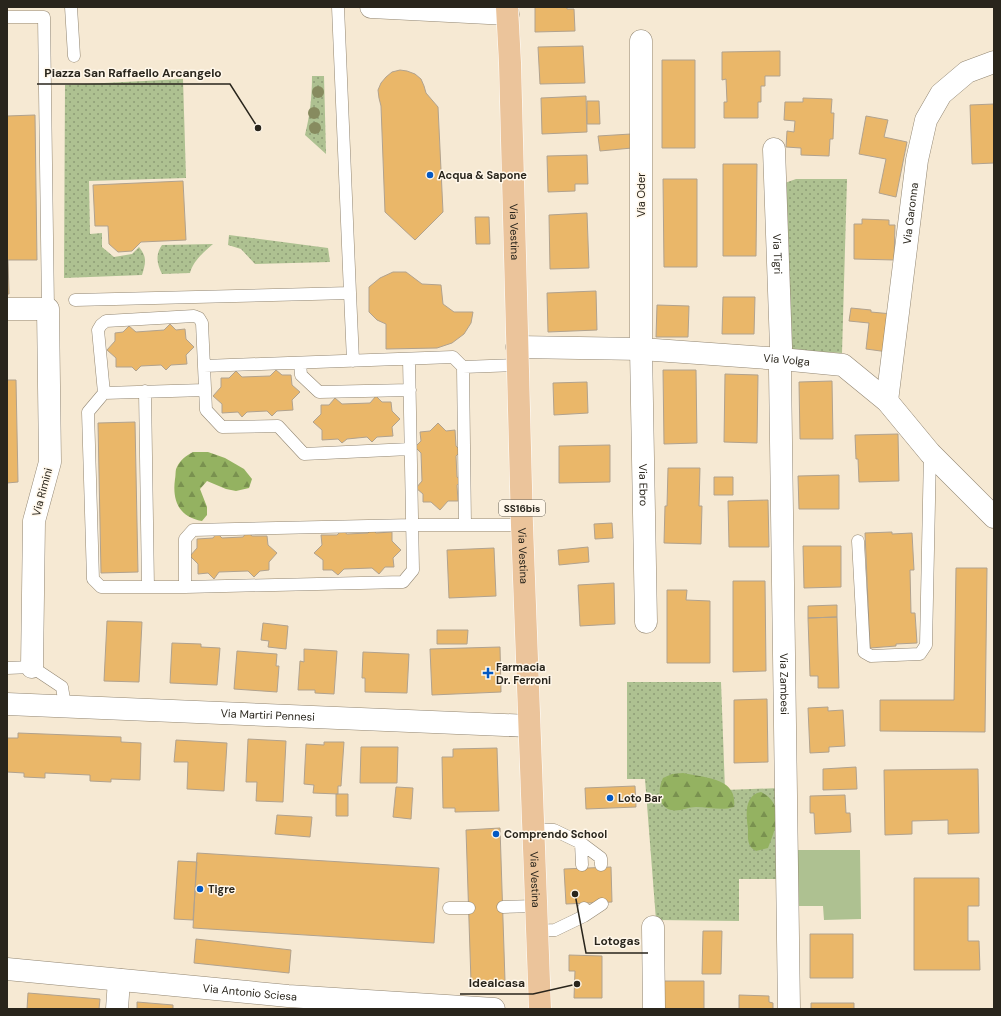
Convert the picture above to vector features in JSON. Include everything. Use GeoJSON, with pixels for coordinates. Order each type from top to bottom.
{"type":"FeatureCollection","features":[{"type":"Feature","properties":{"kind":"main road","name":"Via Vestina"},"geometry":{"type":"LineString","coordinates":[[508,10],[522,525],[540,1009]]}},
{"type":"Feature","properties":{"kind":"street"},"geometry":{"type":"LineString","coordinates":[[371,7],[508,10]]}},
{"type":"Feature","properties":{"kind":"street","name":"Via Oder"},"geometry":{"type":"LineString","coordinates":[[641,41],[641,349]]}},
{"type":"Feature","properties":{"kind":"street","name":"Via Garonna"},"geometry":{"type":"LineString","coordinates":[[887,401],[917,160],[926,120],[941,94],[967,72],[994,62]]}},
{"type":"Feature","properties":{"kind":"street","name":"Via Tigri"},"geometry":{"type":"LineString","coordinates":[[774,149],[781,359]]}},
{"type":"Feature","properties":{"kind":"street"},"geometry":{"type":"LineString","coordinates":[[7,309],[48,309]]}},
{"type":"Feature","properties":{"kind":"street","name":"Via Rimini"},"geometry":{"type":"LineString","coordinates":[[32,667],[34,521],[50,462],[48,309]]}},
{"type":"Feature","properties":{"kind":"street","name":"Via Volga"},"geometry":{"type":"LineString","coordinates":[[517,356],[641,349],[843,365],[887,401],[930,453],[994,517]]}},
{"type":"Feature","properties":{"kind":"street","name":"Via Ebro"},"geometry":{"type":"LineString","coordinates":[[641,349],[646,622]]}},
{"type":"Feature","properties":{"kind":"street","name":"Via Zambesi"},"geometry":{"type":"LineString","coordinates":[[781,359],[790,1009]]}},
{"type":"Feature","properties":{"kind":"street","name":"Via Martiri Pennesi"},"geometry":{"type":"LineString","coordinates":[[7,704],[529,726]]}},
{"type":"Feature","properties":{"kind":"street"},"geometry":{"type":"LineString","coordinates":[[653,927],[654,1009]]}},
{"type":"Feature","properties":{"kind":"street","name":"Via Antonio Sciesa"},"geometry":{"type":"LineString","coordinates":[[7,969],[119,980],[288,1003],[494,1009]]}},
{"type":"Feature","properties":{"kind":"street"},"geometry":{"type":"LineString","coordinates":[[116,1009],[119,980]]}},
{"type":"Feature","properties":{"kind":"lane"},"geometry":{"type":"LineString","coordinates":[[71,7],[74,56]]}},
{"type":"Feature","properties":{"kind":"lane"},"geometry":{"type":"LineString","coordinates":[[338,7],[353,361]]}},
{"type":"Feature","properties":{"kind":"lane"},"geometry":{"type":"LineString","coordinates":[[7,17],[44,16],[48,309]]}},
{"type":"Feature","properties":{"kind":"lane"},"geometry":{"type":"LineString","coordinates":[[76,300],[350,293]]}},
{"type":"Feature","properties":{"kind":"lane"},"geometry":{"type":"LineString","coordinates":[[409,359],[413,570],[403,582],[148,588],[102,587],[93,579],[88,412],[104,393],[98,330],[106,321],[199,318],[202,323],[206,410],[222,427],[278,426],[304,454],[410,449]]}},
{"type":"Feature","properties":{"kind":"lane"},"geometry":{"type":"LineString","coordinates":[[463,367],[517,356]]}},
{"type":"Feature","properties":{"kind":"lane"},"geometry":{"type":"LineString","coordinates":[[204,366],[453,357],[463,367],[465,525]]}},
{"type":"Feature","properties":{"kind":"lane"},"geometry":{"type":"LineString","coordinates":[[300,362],[301,375],[319,392],[410,390]]}},
{"type":"Feature","properties":{"kind":"lane"},"geometry":{"type":"LineString","coordinates":[[104,393],[205,390]]}},
{"type":"Feature","properties":{"kind":"lane"},"geometry":{"type":"LineString","coordinates":[[145,392],[148,588]]}},
{"type":"Feature","properties":{"kind":"lane"},"geometry":{"type":"LineString","coordinates":[[858,541],[864,652],[871,656],[920,654],[926,645],[930,453]]}},
{"type":"Feature","properties":{"kind":"lane"},"geometry":{"type":"LineString","coordinates":[[185,587],[185,539],[193,530],[413,525],[522,525]]}},
{"type":"Feature","properties":{"kind":"lane"},"geometry":{"type":"LineString","coordinates":[[7,668],[32,667],[62,687],[65,706]]}},
{"type":"Feature","properties":{"kind":"lane"},"geometry":{"type":"LineString","coordinates":[[533,829],[554,830],[581,843],[601,858],[601,865]]}},
{"type":"Feature","properties":{"kind":"lane"},"geometry":{"type":"LineString","coordinates":[[581,843],[582,865]]}},
{"type":"Feature","properties":{"kind":"lane"},"geometry":{"type":"LineString","coordinates":[[537,931],[555,930],[584,912],[602,904]]}},
{"type":"Feature","properties":{"kind":"lane"},"geometry":{"type":"LineString","coordinates":[[503,907],[536,906]]}},
{"type":"Feature","properties":{"kind":"lane"},"geometry":{"type":"LineString","coordinates":[[449,908],[469,908]]}},
{"type":"Feature","properties":{"kind":"green space"},"geometry":{"type":"Polygon","coordinates":[[[312,76],[324,76],[326,154],[305,135],[312,91],[312,76]]]}},
{"type":"Feature","properties":{"kind":"green space"},"geometry":{"type":"Polygon","coordinates":[[[183,79],[186,178],[89,181],[90,234],[102,233],[102,247],[114,257],[132,254],[139,247],[145,257],[142,275],[64,278],[65,85],[183,79]]]}},
{"type":"Feature","properties":{"kind":"green space"},"geometry":{"type":"Polygon","coordinates":[[[796,179],[847,179],[842,353],[787,350],[782,184],[796,179]]]}},
{"type":"Feature","properties":{"kind":"green space"},"geometry":{"type":"Polygon","coordinates":[[[229,235],[328,248],[330,262],[255,264],[241,249],[228,245],[229,235]]]}},
{"type":"Feature","properties":{"kind":"green space"},"geometry":{"type":"Polygon","coordinates":[[[213,244],[196,261],[190,273],[162,274],[159,267],[158,252],[162,245],[213,244]]]}},
{"type":"Feature","properties":{"kind":"green space"},"geometry":{"type":"Polygon","coordinates":[[[193,452],[208,452],[225,458],[244,469],[252,479],[249,488],[236,491],[226,489],[207,481],[200,489],[207,507],[207,515],[202,521],[194,519],[183,512],[176,501],[174,487],[176,468],[178,464],[186,456],[193,452]]]}},
{"type":"Feature","properties":{"kind":"green space"},"geometry":{"type":"Polygon","coordinates":[[[627,682],[721,682],[725,790],[780,788],[781,879],[739,879],[739,921],[656,920],[645,779],[627,779],[627,682]]]}},
{"type":"Feature","properties":{"kind":"green space"},"geometry":{"type":"Polygon","coordinates":[[[683,773],[709,778],[725,784],[731,790],[734,797],[734,807],[720,809],[696,807],[680,810],[671,810],[666,808],[660,797],[661,782],[663,778],[672,774],[683,773]]]}},
{"type":"Feature","properties":{"kind":"green space"},"geometry":{"type":"Polygon","coordinates":[[[761,792],[769,797],[773,803],[776,810],[776,825],[768,848],[756,851],[751,847],[748,841],[747,806],[755,794],[761,792]]]}},
{"type":"Feature","properties":{"kind":"green space"},"geometry":{"type":"Polygon","coordinates":[[[792,850],[860,850],[861,919],[824,920],[823,906],[794,906],[792,850]]]}},
{"type":"Feature","properties":{"kind":"building"},"geometry":{"type":"Polygon","coordinates":[[[535,7],[567,7],[567,9],[574,9],[575,31],[535,32],[535,7]]]}},
{"type":"Feature","properties":{"kind":"building"},"geometry":{"type":"Polygon","coordinates":[[[583,46],[585,83],[540,84],[538,47],[583,46]]]}},
{"type":"Feature","properties":{"kind":"building"},"geometry":{"type":"Polygon","coordinates":[[[780,51],[780,76],[765,76],[765,86],[761,86],[761,102],[758,102],[758,118],[724,118],[724,102],[727,102],[726,79],[722,80],[722,52],[780,51]]]}},
{"type":"Feature","properties":{"kind":"building"},"geometry":{"type":"Polygon","coordinates":[[[662,60],[695,60],[695,148],[662,148],[662,60]]]}},
{"type":"Feature","properties":{"kind":"building"},"geometry":{"type":"Polygon","coordinates":[[[400,70],[415,74],[421,79],[426,93],[438,107],[443,212],[415,240],[385,212],[381,106],[378,90],[386,77],[392,72],[400,70]]]}},
{"type":"Feature","properties":{"kind":"building"},"geometry":{"type":"Polygon","coordinates":[[[586,96],[587,132],[542,134],[541,98],[586,96]]]}},
{"type":"Feature","properties":{"kind":"building"},"geometry":{"type":"Polygon","coordinates":[[[803,98],[832,99],[831,113],[834,113],[833,139],[830,139],[829,156],[801,155],[801,148],[786,147],[787,131],[794,132],[795,121],[784,120],[785,102],[803,102],[803,98]]]}},
{"type":"Feature","properties":{"kind":"building"},"geometry":{"type":"Polygon","coordinates":[[[587,101],[599,101],[600,124],[587,124],[587,101]]]}},
{"type":"Feature","properties":{"kind":"building"},"geometry":{"type":"Polygon","coordinates":[[[994,104],[994,163],[972,164],[970,105],[994,104]]]}},
{"type":"Feature","properties":{"kind":"building"},"geometry":{"type":"Polygon","coordinates":[[[35,115],[37,260],[8,260],[9,294],[7,294],[7,116],[35,115]]]}},
{"type":"Feature","properties":{"kind":"building"},"geometry":{"type":"Polygon","coordinates":[[[866,116],[888,120],[884,137],[907,142],[896,197],[879,193],[886,159],[859,154],[866,116]]]}},
{"type":"Feature","properties":{"kind":"building"},"geometry":{"type":"Polygon","coordinates":[[[631,134],[632,148],[600,151],[598,136],[631,134]]]}},
{"type":"Feature","properties":{"kind":"building"},"geometry":{"type":"Polygon","coordinates":[[[587,155],[588,184],[575,184],[575,191],[548,192],[547,156],[587,155]]]}},
{"type":"Feature","properties":{"kind":"building"},"geometry":{"type":"Polygon","coordinates":[[[723,164],[757,164],[756,256],[723,256],[723,164]]]}},
{"type":"Feature","properties":{"kind":"building"},"geometry":{"type":"Polygon","coordinates":[[[663,179],[697,179],[697,267],[664,267],[663,179]]]}},
{"type":"Feature","properties":{"kind":"building"},"geometry":{"type":"Polygon","coordinates":[[[183,181],[186,240],[141,242],[132,251],[118,252],[109,244],[108,226],[95,226],[93,185],[183,181]]]}},
{"type":"Feature","properties":{"kind":"building"},"geometry":{"type":"Polygon","coordinates":[[[587,213],[589,268],[550,269],[549,215],[587,213]]]}},
{"type":"Feature","properties":{"kind":"building"},"geometry":{"type":"Polygon","coordinates":[[[475,217],[489,217],[490,244],[476,244],[475,217]]]}},
{"type":"Feature","properties":{"kind":"building"},"geometry":{"type":"Polygon","coordinates":[[[862,219],[889,220],[889,225],[895,225],[894,260],[854,259],[854,224],[862,224],[862,219]]]}},
{"type":"Feature","properties":{"kind":"building"},"geometry":{"type":"Polygon","coordinates":[[[393,272],[406,272],[422,284],[441,285],[443,304],[454,312],[473,312],[471,323],[464,334],[452,343],[437,348],[386,349],[386,324],[377,320],[369,312],[369,287],[380,278],[393,272]]]}},
{"type":"Feature","properties":{"kind":"building"},"geometry":{"type":"Polygon","coordinates":[[[596,291],[597,330],[548,332],[547,293],[596,291]]]}},
{"type":"Feature","properties":{"kind":"building"},"geometry":{"type":"Polygon","coordinates":[[[723,297],[755,297],[754,334],[722,334],[723,297]]]}},
{"type":"Feature","properties":{"kind":"building"},"geometry":{"type":"Polygon","coordinates":[[[657,305],[689,306],[688,337],[656,337],[657,305]]]}},
{"type":"Feature","properties":{"kind":"building"},"geometry":{"type":"Polygon","coordinates":[[[851,308],[892,314],[888,352],[866,349],[869,323],[849,321],[851,308]]]}},
{"type":"Feature","properties":{"kind":"building"},"geometry":{"type":"Polygon","coordinates":[[[170,324],[176,330],[185,329],[186,339],[194,347],[186,355],[187,364],[171,365],[166,370],[161,365],[141,366],[136,371],[132,367],[116,367],[116,358],[107,350],[115,341],[115,333],[123,332],[129,326],[136,332],[164,330],[170,324]]]}},
{"type":"Feature","properties":{"kind":"building"},"geometry":{"type":"Polygon","coordinates":[[[276,370],[282,375],[291,375],[292,385],[300,392],[292,400],[293,410],[277,411],[272,416],[267,411],[247,412],[242,417],[238,412],[222,413],[222,404],[213,396],[221,387],[221,378],[229,378],[236,371],[242,377],[270,376],[276,370]]]}},
{"type":"Feature","properties":{"kind":"building"},"geometry":{"type":"Polygon","coordinates":[[[663,370],[696,370],[697,443],[664,444],[663,370]]]}},
{"type":"Feature","properties":{"kind":"building"},"geometry":{"type":"Polygon","coordinates":[[[725,374],[758,375],[757,443],[724,442],[725,374]]]}},
{"type":"Feature","properties":{"kind":"building"},"geometry":{"type":"Polygon","coordinates":[[[7,380],[16,380],[18,482],[7,483],[7,380]]]}},
{"type":"Feature","properties":{"kind":"building"},"geometry":{"type":"Polygon","coordinates":[[[832,381],[833,439],[800,439],[799,382],[832,381]]]}},
{"type":"Feature","properties":{"kind":"building"},"geometry":{"type":"Polygon","coordinates":[[[587,382],[588,413],[554,415],[553,383],[587,382]]]}},
{"type":"Feature","properties":{"kind":"building"},"geometry":{"type":"Polygon","coordinates":[[[376,396],[382,402],[391,402],[392,411],[400,419],[392,427],[393,436],[377,437],[372,442],[367,437],[347,439],[342,443],[338,439],[322,440],[322,430],[313,422],[321,414],[321,405],[329,405],[335,398],[342,404],[370,403],[376,396]]]}},
{"type":"Feature","properties":{"kind":"building"},"geometry":{"type":"Polygon","coordinates":[[[135,422],[138,572],[101,573],[98,423],[135,422]]]}},
{"type":"Feature","properties":{"kind":"building"},"geometry":{"type":"Polygon","coordinates":[[[438,423],[446,431],[455,430],[456,446],[461,451],[456,456],[457,477],[462,481],[457,485],[458,501],[448,501],[440,510],[431,502],[423,502],[423,494],[416,488],[422,481],[421,453],[415,447],[421,441],[420,432],[430,431],[438,423]]]}},
{"type":"Feature","properties":{"kind":"building"},"geometry":{"type":"Polygon","coordinates":[[[898,434],[899,481],[859,482],[855,435],[898,434]]]}},
{"type":"Feature","properties":{"kind":"building"},"geometry":{"type":"Polygon","coordinates":[[[610,445],[610,482],[559,483],[559,446],[610,445]]]}},
{"type":"Feature","properties":{"kind":"building"},"geometry":{"type":"Polygon","coordinates":[[[668,468],[700,468],[699,506],[702,506],[701,544],[664,543],[668,468]]]}},
{"type":"Feature","properties":{"kind":"building"},"geometry":{"type":"Polygon","coordinates":[[[839,475],[839,509],[799,509],[798,476],[839,475]]]}},
{"type":"Feature","properties":{"kind":"building"},"geometry":{"type":"Polygon","coordinates":[[[714,477],[733,477],[733,495],[714,495],[714,477]]]}},
{"type":"Feature","properties":{"kind":"building"},"geometry":{"type":"Polygon","coordinates":[[[768,500],[769,547],[729,547],[728,501],[768,500]]]}},
{"type":"Feature","properties":{"kind":"building"},"geometry":{"type":"Polygon","coordinates":[[[612,523],[613,538],[595,539],[594,524],[612,523]]]}},
{"type":"Feature","properties":{"kind":"building"},"geometry":{"type":"Polygon","coordinates":[[[372,529],[376,533],[392,532],[392,541],[401,550],[393,558],[394,567],[385,567],[379,574],[372,568],[344,569],[338,575],[332,570],[323,570],[323,560],[314,553],[322,545],[321,535],[337,535],[342,530],[347,534],[368,533],[372,529]]]}},
{"type":"Feature","properties":{"kind":"building"},"geometry":{"type":"Polygon","coordinates":[[[247,532],[252,536],[267,536],[268,545],[277,553],[269,562],[269,570],[260,571],[254,577],[248,571],[219,572],[214,579],[208,573],[198,574],[198,564],[190,556],[197,548],[197,539],[213,538],[217,533],[222,538],[243,537],[247,532]]]}},
{"type":"Feature","properties":{"kind":"building"},"geometry":{"type":"Polygon","coordinates":[[[892,532],[892,534],[912,533],[914,570],[910,570],[911,613],[915,613],[917,643],[896,644],[896,646],[870,648],[865,533],[892,532]]]}},
{"type":"Feature","properties":{"kind":"building"},"geometry":{"type":"Polygon","coordinates":[[[803,546],[841,546],[841,587],[804,588],[803,546]]]}},
{"type":"Feature","properties":{"kind":"building"},"geometry":{"type":"Polygon","coordinates":[[[588,547],[589,562],[559,565],[558,550],[588,547]]]}},
{"type":"Feature","properties":{"kind":"building"},"geometry":{"type":"Polygon","coordinates":[[[494,548],[496,596],[449,598],[447,550],[494,548]]]}},
{"type":"Feature","properties":{"kind":"building"},"geometry":{"type":"Polygon","coordinates":[[[956,568],[987,568],[985,732],[880,731],[880,700],[954,700],[956,568]]]}},
{"type":"Feature","properties":{"kind":"building"},"geometry":{"type":"Polygon","coordinates":[[[733,581],[765,581],[766,671],[733,672],[733,581]]]}},
{"type":"Feature","properties":{"kind":"building"},"geometry":{"type":"Polygon","coordinates":[[[614,583],[615,624],[580,626],[578,585],[614,583]]]}},
{"type":"Feature","properties":{"kind":"building"},"geometry":{"type":"Polygon","coordinates":[[[667,590],[687,590],[686,600],[710,601],[710,663],[667,663],[667,590]]]}},
{"type":"Feature","properties":{"kind":"building"},"geometry":{"type":"Polygon","coordinates":[[[837,605],[837,617],[808,618],[808,606],[837,605]]]}},
{"type":"Feature","properties":{"kind":"building"},"geometry":{"type":"Polygon","coordinates":[[[837,617],[839,688],[818,688],[818,676],[810,676],[808,618],[837,617]]]}},
{"type":"Feature","properties":{"kind":"building"},"geometry":{"type":"Polygon","coordinates":[[[107,621],[142,622],[139,682],[104,681],[107,621]]]}},
{"type":"Feature","properties":{"kind":"building"},"geometry":{"type":"Polygon","coordinates":[[[263,623],[288,626],[286,649],[268,647],[269,641],[261,640],[263,623]]]}},
{"type":"Feature","properties":{"kind":"building"},"geometry":{"type":"Polygon","coordinates":[[[437,630],[468,630],[467,644],[437,644],[437,630]]]}},
{"type":"Feature","properties":{"kind":"building"},"geometry":{"type":"Polygon","coordinates":[[[172,643],[201,644],[201,647],[220,648],[217,685],[170,683],[172,643]]]}},
{"type":"Feature","properties":{"kind":"building"},"geometry":{"type":"Polygon","coordinates":[[[500,647],[501,692],[432,695],[430,649],[500,647]]]}},
{"type":"Feature","properties":{"kind":"building"},"geometry":{"type":"Polygon","coordinates":[[[304,649],[337,651],[334,694],[315,693],[315,690],[298,690],[300,661],[304,662],[304,649]]]}},
{"type":"Feature","properties":{"kind":"building"},"geometry":{"type":"Polygon","coordinates":[[[237,651],[277,654],[276,666],[279,666],[277,692],[234,689],[237,651]]]}},
{"type":"Feature","properties":{"kind":"building"},"geometry":{"type":"Polygon","coordinates":[[[363,652],[409,654],[407,693],[365,692],[365,678],[362,678],[363,652]]]}},
{"type":"Feature","properties":{"kind":"building"},"geometry":{"type":"Polygon","coordinates":[[[767,699],[768,762],[734,763],[734,700],[767,699]]]}},
{"type":"Feature","properties":{"kind":"building"},"geometry":{"type":"Polygon","coordinates":[[[828,707],[828,711],[843,710],[845,746],[829,747],[829,752],[810,753],[808,708],[828,707]]]}},
{"type":"Feature","properties":{"kind":"building"},"geometry":{"type":"Polygon","coordinates":[[[18,733],[121,737],[121,742],[141,743],[140,780],[111,779],[111,782],[90,781],[90,775],[45,773],[45,778],[24,777],[24,773],[7,772],[7,738],[18,738],[18,733]]]}},
{"type":"Feature","properties":{"kind":"building"},"geometry":{"type":"Polygon","coordinates":[[[248,739],[286,741],[283,802],[256,801],[257,782],[246,782],[248,739]]]}},
{"type":"Feature","properties":{"kind":"building"},"geometry":{"type":"Polygon","coordinates":[[[176,740],[227,743],[224,791],[187,789],[188,762],[174,762],[176,740]]]}},
{"type":"Feature","properties":{"kind":"building"},"geometry":{"type":"Polygon","coordinates":[[[324,742],[344,742],[341,786],[338,786],[338,794],[313,793],[314,785],[304,784],[306,744],[324,745],[324,742]]]}},
{"type":"Feature","properties":{"kind":"building"},"geometry":{"type":"Polygon","coordinates":[[[361,747],[398,747],[397,783],[360,783],[361,747]]]}},
{"type":"Feature","properties":{"kind":"building"},"geometry":{"type":"Polygon","coordinates":[[[497,748],[499,811],[455,812],[455,808],[443,808],[442,757],[453,757],[453,749],[497,748]]]}},
{"type":"Feature","properties":{"kind":"building"},"geometry":{"type":"Polygon","coordinates":[[[856,767],[857,789],[823,790],[823,769],[856,767]]]}},
{"type":"Feature","properties":{"kind":"building"},"geometry":{"type":"Polygon","coordinates":[[[978,769],[979,833],[948,834],[948,820],[912,821],[912,834],[885,835],[884,770],[978,769]]]}},
{"type":"Feature","properties":{"kind":"building","name":"Loto Bar"},"geometry":{"type":"Polygon","coordinates":[[[635,786],[636,807],[586,809],[585,788],[635,786]]]}},
{"type":"Feature","properties":{"kind":"building"},"geometry":{"type":"Polygon","coordinates":[[[396,787],[413,788],[411,819],[393,817],[396,787]]]}},
{"type":"Feature","properties":{"kind":"building"},"geometry":{"type":"Polygon","coordinates":[[[336,794],[348,794],[348,816],[336,816],[336,794]]]}},
{"type":"Feature","properties":{"kind":"building"},"geometry":{"type":"Polygon","coordinates":[[[845,795],[846,813],[850,813],[851,832],[815,834],[814,813],[810,813],[810,796],[845,795]]]}},
{"type":"Feature","properties":{"kind":"building"},"geometry":{"type":"Polygon","coordinates":[[[277,815],[312,817],[310,837],[275,834],[277,815]]]}},
{"type":"Feature","properties":{"kind":"building"},"geometry":{"type":"Polygon","coordinates":[[[500,828],[505,981],[471,982],[466,830],[500,828]]]}},
{"type":"Feature","properties":{"kind":"building"},"geometry":{"type":"Polygon","coordinates":[[[197,853],[439,868],[434,943],[193,928],[197,853]]]}},
{"type":"Feature","properties":{"kind":"building"},"geometry":{"type":"Polygon","coordinates":[[[178,861],[197,862],[193,920],[174,919],[178,861]]]}},
{"type":"Feature","properties":{"kind":"building"},"geometry":{"type":"Polygon","coordinates":[[[611,867],[612,902],[566,904],[564,869],[611,867]]]}},
{"type":"Feature","properties":{"kind":"building"},"geometry":{"type":"Polygon","coordinates":[[[914,878],[979,878],[979,906],[968,906],[968,941],[979,941],[980,970],[914,970],[914,878]]]}},
{"type":"Feature","properties":{"kind":"building"},"geometry":{"type":"Polygon","coordinates":[[[703,931],[722,931],[721,974],[702,974],[703,931]]]}},
{"type":"Feature","properties":{"kind":"building"},"geometry":{"type":"Polygon","coordinates":[[[810,934],[853,934],[853,978],[810,978],[810,934]]]}},
{"type":"Feature","properties":{"kind":"building"},"geometry":{"type":"Polygon","coordinates":[[[196,939],[291,950],[289,973],[194,963],[196,939]]]}},
{"type":"Feature","properties":{"kind":"building"},"geometry":{"type":"Polygon","coordinates":[[[569,955],[602,956],[602,998],[574,998],[575,971],[569,971],[569,955]]]}},
{"type":"Feature","properties":{"kind":"building"},"geometry":{"type":"Polygon","coordinates":[[[664,981],[704,981],[704,1009],[664,1009],[664,981]]]}},
{"type":"Feature","properties":{"kind":"building"},"geometry":{"type":"Polygon","coordinates":[[[28,993],[100,999],[99,1009],[27,1009],[28,993]]]}},
{"type":"Feature","properties":{"kind":"building"},"geometry":{"type":"Polygon","coordinates":[[[739,995],[769,996],[769,1002],[773,1003],[773,1009],[739,1009],[739,995]]]}},
{"type":"Feature","properties":{"kind":"building"},"geometry":{"type":"Polygon","coordinates":[[[137,1002],[173,1005],[173,1009],[137,1009],[137,1002]]]}},
{"type":"Feature","properties":{"kind":"building"},"geometry":{"type":"Polygon","coordinates":[[[811,1003],[854,1003],[854,1009],[811,1009],[811,1003]]]}},
{"type":"Feature","properties":{"kind":"place","name":"Piazza San Raffaello Arcangelo"},"geometry":{"type":"Point","coordinates":[258,128]}},
{"type":"Feature","properties":{"kind":"place","name":"Acqua & Sapone"},"geometry":{"type":"Point","coordinates":[430,175]}},
{"type":"Feature","properties":{"kind":"place","name":"Farmacia Dr. Ferroni"},"geometry":{"type":"Point","coordinates":[488,673]}},
{"type":"Feature","properties":{"kind":"place","name":"Loto Bar"},"geometry":{"type":"Point","coordinates":[610,798]}},
{"type":"Feature","properties":{"kind":"place","name":"Comprendo School"},"geometry":{"type":"Point","coordinates":[496,834]}},
{"type":"Feature","properties":{"kind":"place","name":"Tigre"},"geometry":{"type":"Point","coordinates":[200,889]}},
{"type":"Feature","properties":{"kind":"place","name":"Lotogas"},"geometry":{"type":"Point","coordinates":[575,894]}},
{"type":"Feature","properties":{"kind":"place","name":"Idealcasa"},"geometry":{"type":"Point","coordinates":[577,984]}}]}
